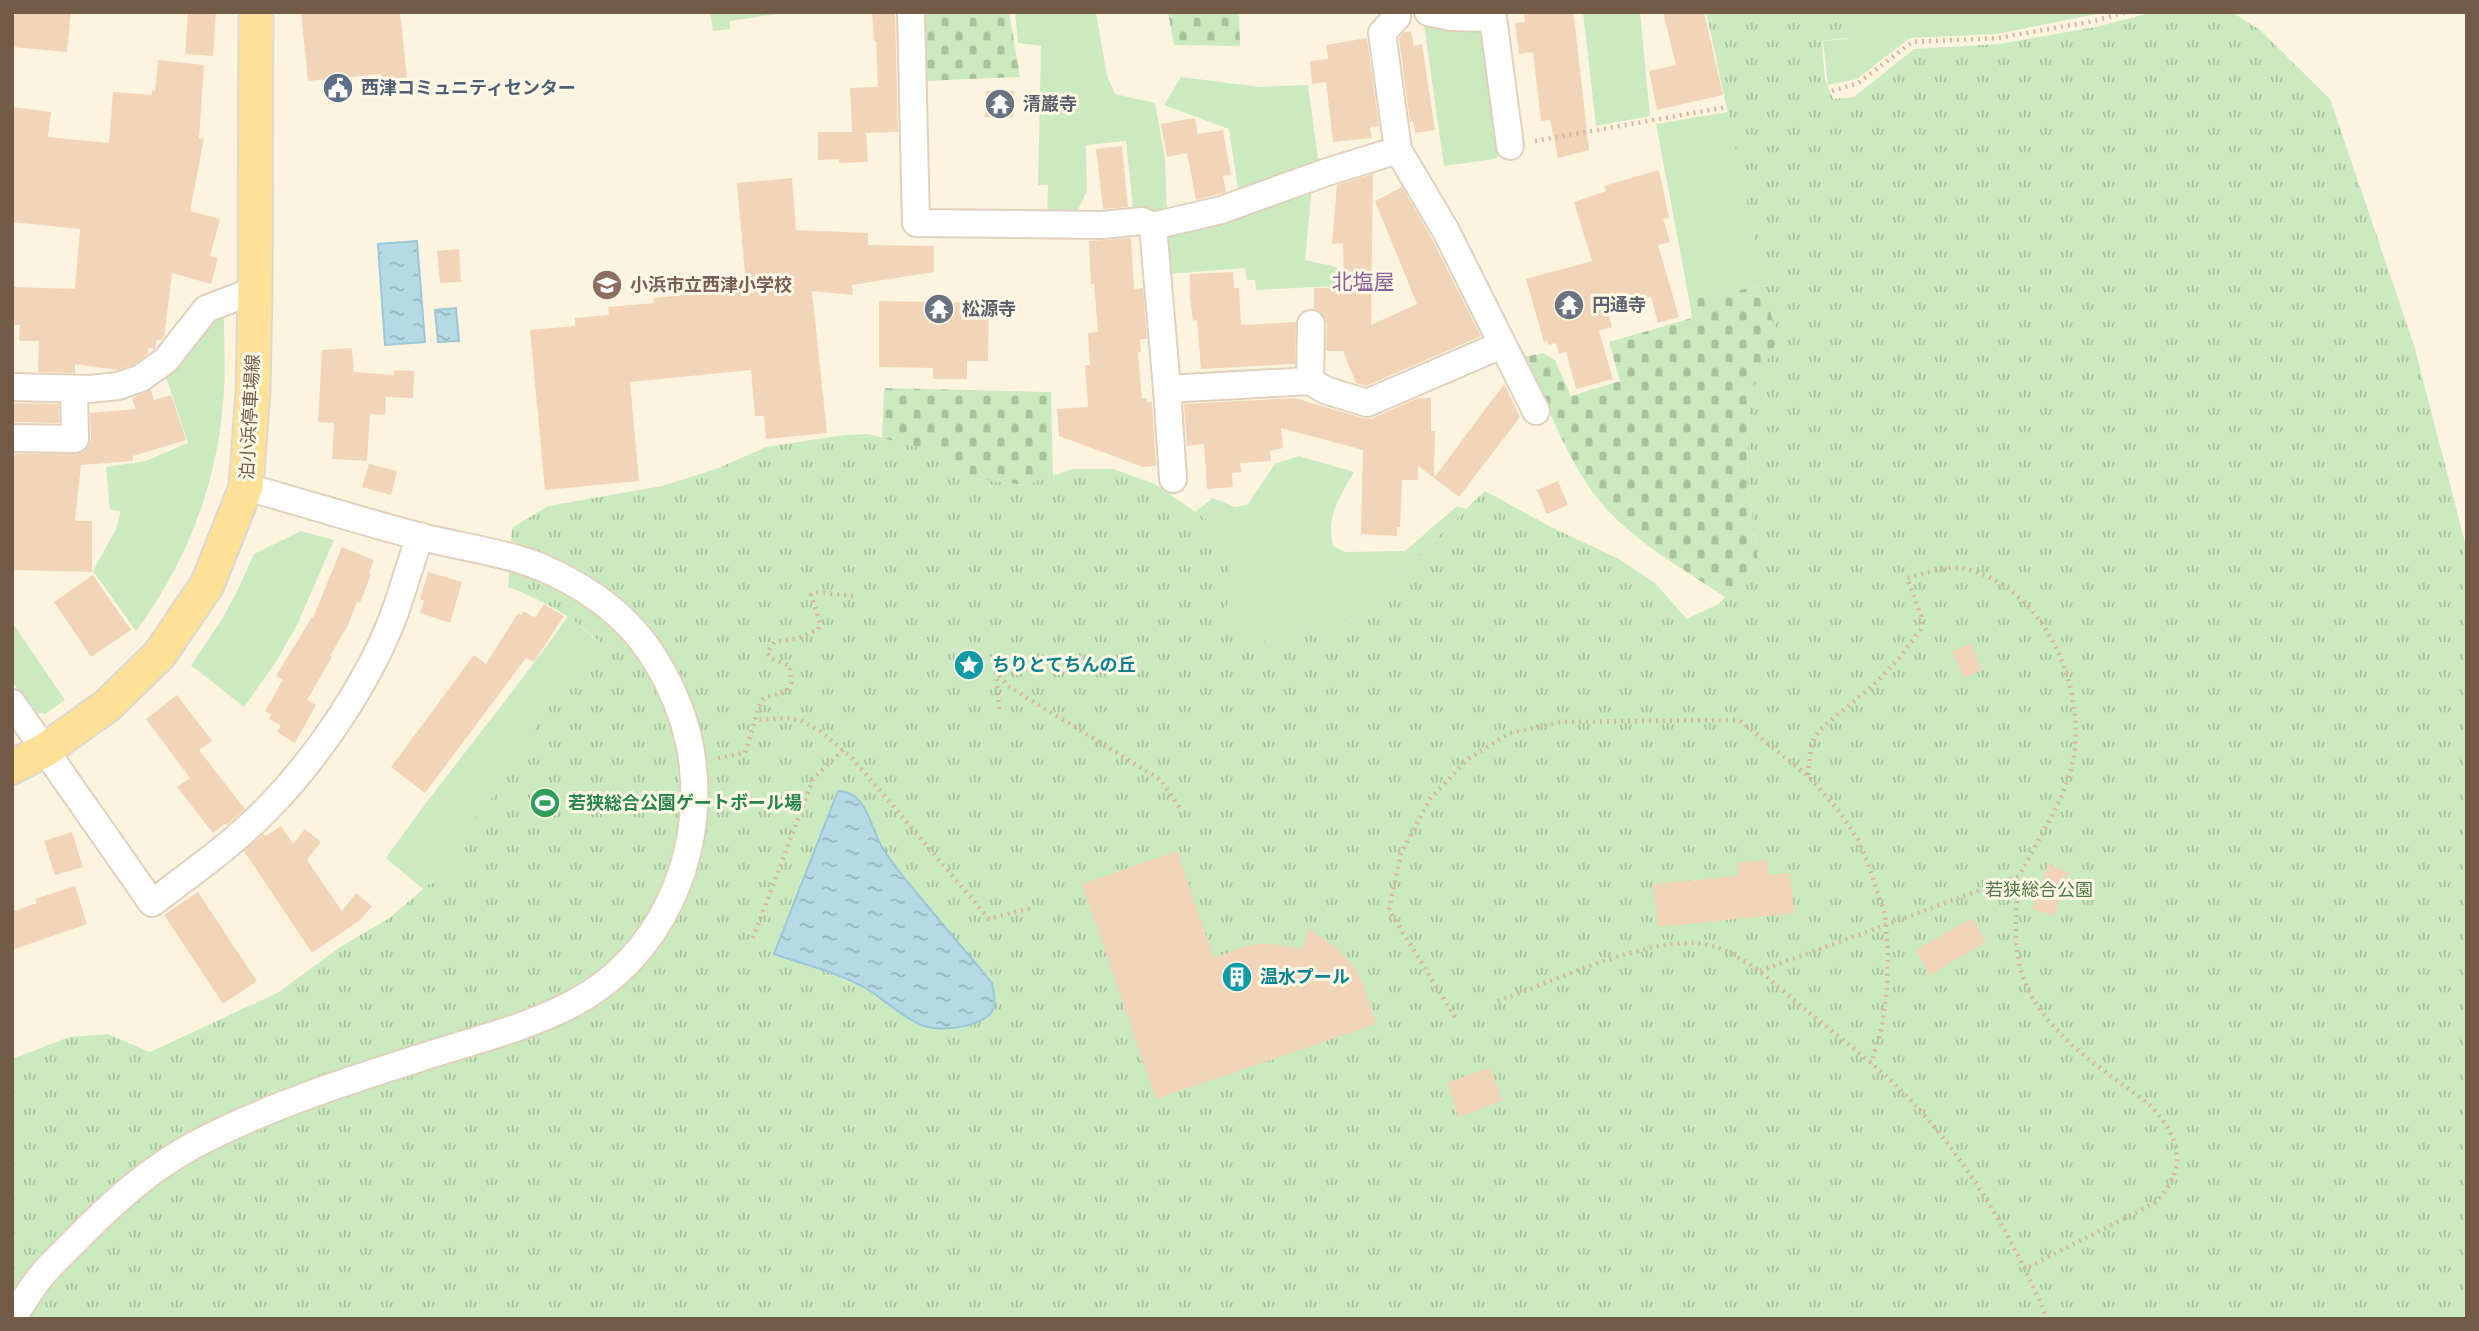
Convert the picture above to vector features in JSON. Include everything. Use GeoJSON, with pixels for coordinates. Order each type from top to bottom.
{"type":"FeatureCollection","features":[{"type":"Feature","properties":{"kind":"main road","name":"泊小浜停車場線"},"geometry":{"type":"LineString","coordinates":[[12,767],[45,750],[108,705],[160,654],[207,585],[246,487],[253,391],[256,290],[256,12]]}},
{"type":"Feature","properties":{"kind":"street"},"geometry":{"type":"LineString","coordinates":[[911,12],[916,223],[1102,225],[1142,221],[1153,226],[1220,210],[1398,150]]}},
{"type":"Feature","properties":{"kind":"street"},"geometry":{"type":"LineString","coordinates":[[1397,12],[1397,17],[1382,33],[1398,150],[1446,230],[1536,411]]}},
{"type":"Feature","properties":{"kind":"street"},"geometry":{"type":"LineString","coordinates":[[1428,12],[1451,17],[1493,18],[1510,146]]}},
{"type":"Feature","properties":{"kind":"street"},"geometry":{"type":"LineString","coordinates":[[1153,226],[1173,480]]}},
{"type":"Feature","properties":{"kind":"street"},"geometry":{"type":"LineString","coordinates":[[12,387],[118,386],[141,377],[166,359],[206,309],[256,290]]}},
{"type":"Feature","properties":{"kind":"street"},"geometry":{"type":"LineString","coordinates":[[1310,381],[1311,324]]}},
{"type":"Feature","properties":{"kind":"street"},"geometry":{"type":"LineString","coordinates":[[1167,389],[1310,381],[1325,390],[1367,402],[1501,345]]}},
{"type":"Feature","properties":{"kind":"street"},"geometry":{"type":"LineString","coordinates":[[12,438],[75,439],[74,388]]}},
{"type":"Feature","properties":{"kind":"street"},"geometry":{"type":"LineString","coordinates":[[12,1319],[42,1275],[98,1217],[136,1182],[194,1145],[248,1119],[361,1077],[531,1022],[598,989],[640,949],[668,906],[684,866],[696,802],[693,763],[685,723],[669,685],[644,645],[618,614],[574,584],[521,560],[420,536],[246,487]]}},
{"type":"Feature","properties":{"kind":"street"},"geometry":{"type":"LineString","coordinates":[[12,703],[152,903],[217,855],[271,805],[318,749],[362,682],[395,614],[420,536]]}},
{"type":"Feature","properties":{"kind":"path"},"geometry":{"type":"LineString","coordinates":[[1832,91],[1858,83],[1912,42],[1998,38],[2094,21],[2126,12]]}},
{"type":"Feature","properties":{"kind":"path"},"geometry":{"type":"LineString","coordinates":[[1510,146],[1727,107]]}},
{"type":"Feature","properties":{"kind":"path"},"geometry":{"type":"LineString","coordinates":[[1808,776],[1815,736],[1873,686],[1920,630],[1921,616],[1907,578],[1953,568],[1970,570],[1998,582],[2020,597],[2040,620],[2061,662],[2073,698],[2075,730],[2071,765],[2057,802],[2018,876],[2015,915],[2023,977],[2039,1008],[2055,1029],[2150,1105],[2164,1120],[2173,1137],[2178,1158],[2176,1174],[2168,1190],[2155,1203],[2026,1268]]}},
{"type":"Feature","properties":{"kind":"path"},"geometry":{"type":"LineString","coordinates":[[745,753],[761,699],[787,692],[791,683],[790,666],[772,659],[767,653],[769,646],[774,642],[795,639],[818,630],[820,623],[811,595],[815,592],[853,596]]}},
{"type":"Feature","properties":{"kind":"path"},"geometry":{"type":"LineString","coordinates":[[999,709],[996,671],[1008,686],[1161,780],[1181,810]]}},
{"type":"Feature","properties":{"kind":"path"},"geometry":{"type":"LineString","coordinates":[[755,720],[800,720],[820,731],[843,750],[989,919],[1031,908]]}},
{"type":"Feature","properties":{"kind":"path"},"geometry":{"type":"LineString","coordinates":[[1455,1017],[1389,911],[1401,853],[1430,799],[1468,759],[1510,733],[1562,722],[1739,720],[1808,776],[1840,812],[1858,839],[1870,869],[1885,915],[1887,987],[1882,1027],[1871,1064]]}},
{"type":"Feature","properties":{"kind":"path"},"geometry":{"type":"LineString","coordinates":[[752,938],[813,779],[843,750]]}},
{"type":"Feature","properties":{"kind":"path"},"geometry":{"type":"LineString","coordinates":[[1760,971],[2018,876]]}},
{"type":"Feature","properties":{"kind":"path"},"geometry":{"type":"LineString","coordinates":[[1498,1001],[1618,957],[1668,943],[1698,943],[1722,950],[1760,971],[1871,1064],[1916,1106],[1944,1140],[2001,1220],[2026,1268],[2047,1319]]}},
{"type":"Feature","properties":{"kind":"green space"},"geometry":{"type":"Polygon","coordinates":[[[710,12],[777,14],[730,21],[730,29],[713,31],[710,12]]]}},
{"type":"Feature","properties":{"kind":"green space"},"geometry":{"type":"Polygon","coordinates":[[[923,12],[1009,12],[1020,77],[925,81],[923,12]]]}},
{"type":"Feature","properties":{"kind":"green space"},"geometry":{"type":"Polygon","coordinates":[[[1015,12],[1096,12],[1107,76],[1115,94],[1155,103],[1165,159],[1167,211],[1134,218],[1126,141],[1086,145],[1087,191],[1073,220],[1047,220],[1048,185],[1038,185],[1041,46],[1018,43],[1015,12]]]}},
{"type":"Feature","properties":{"kind":"green space"},"geometry":{"type":"Polygon","coordinates":[[[1168,12],[1239,12],[1240,46],[1174,45],[1168,12]]]}},
{"type":"Feature","properties":{"kind":"green space"},"geometry":{"type":"Polygon","coordinates":[[[1583,12],[1640,12],[1650,116],[1596,126],[1583,12]]]}},
{"type":"Feature","properties":{"kind":"green space","name":"若狭総合公園"},"geometry":{"type":"Polygon","coordinates":[[[1706,12],[1847,12],[1847,38],[1822,41],[1825,79],[1833,99],[1854,97],[1914,49],[1999,44],[2096,27],[2153,12],[2232,12],[2260,30],[2330,99],[2414,345],[2467,550],[2467,1319],[12,1319],[12,1059],[69,1037],[108,1034],[150,1052],[279,992],[340,947],[388,919],[428,885],[467,870],[445,849],[499,790],[555,694],[609,651],[562,613],[508,587],[512,528],[548,506],[662,486],[716,469],[766,447],[868,434],[950,458],[959,477],[1024,485],[1073,469],[1113,469],[1155,484],[1207,520],[1225,553],[1230,586],[1225,618],[1252,638],[1271,643],[1296,633],[1348,623],[1485,491],[1551,527],[1619,559],[1655,583],[1687,619],[1719,604],[1758,559],[1747,478],[1749,396],[1777,341],[1706,12]]]}},
{"type":"Feature","properties":{"kind":"green space"},"geometry":{"type":"Polygon","coordinates":[[[1847,12],[2107,12],[1997,34],[1910,38],[1857,79],[1828,85],[1823,41],[1847,39],[1847,12]]]}},
{"type":"Feature","properties":{"kind":"green space"},"geometry":{"type":"Polygon","coordinates":[[[1427,20],[1485,31],[1503,152],[1495,159],[1444,166],[1424,25],[1427,20]]]}},
{"type":"Feature","properties":{"kind":"green space"},"geometry":{"type":"Polygon","coordinates":[[[1181,77],[1260,87],[1308,85],[1319,166],[1239,195],[1229,129],[1164,105],[1181,77]]]}},
{"type":"Feature","properties":{"kind":"green space"},"geometry":{"type":"Polygon","coordinates":[[[1733,111],[1858,568],[1686,619],[1719,604],[1758,559],[1767,285],[1689,299],[1656,124],[1733,111]]]}},
{"type":"Feature","properties":{"kind":"green space"},"geometry":{"type":"Polygon","coordinates":[[[1312,187],[1305,260],[1337,267],[1337,286],[1256,290],[1255,280],[1247,280],[1245,268],[1168,274],[1165,245],[1174,231],[1312,187]]]}},
{"type":"Feature","properties":{"kind":"green space"},"geometry":{"type":"Polygon","coordinates":[[[1767,285],[1777,341],[1749,396],[1747,478],[1758,559],[1725,597],[1639,539],[1608,511],[1585,480],[1566,447],[1524,357],[1543,353],[1555,360],[1571,396],[1620,381],[1609,342],[1692,318],[1689,299],[1767,285]]]}},
{"type":"Feature","properties":{"kind":"green space"},"geometry":{"type":"Polygon","coordinates":[[[224,317],[223,403],[206,495],[170,579],[136,631],[93,571],[116,529],[121,511],[110,510],[106,467],[145,461],[188,443],[164,371],[210,318],[224,317]]]}},
{"type":"Feature","properties":{"kind":"green space"},"geometry":{"type":"Polygon","coordinates":[[[884,388],[1051,392],[1053,476],[1024,485],[959,477],[882,438],[884,388]]]}},
{"type":"Feature","properties":{"kind":"green space"},"geometry":{"type":"Polygon","coordinates":[[[1299,456],[1354,472],[1335,508],[1331,525],[1333,546],[1345,552],[1405,551],[1457,506],[1466,509],[1348,623],[1296,633],[1271,643],[1252,638],[1224,618],[1230,586],[1195,512],[1213,498],[1235,507],[1247,505],[1275,464],[1299,456]]]}},
{"type":"Feature","properties":{"kind":"green space"},"geometry":{"type":"Polygon","coordinates":[[[301,531],[334,540],[298,623],[276,662],[244,707],[191,665],[221,621],[254,554],[301,531]]]}},
{"type":"Feature","properties":{"kind":"green space"},"geometry":{"type":"Polygon","coordinates":[[[568,616],[610,651],[467,870],[429,885],[424,890],[386,858],[568,616]]]}},
{"type":"Feature","properties":{"kind":"green space"},"geometry":{"type":"Polygon","coordinates":[[[12,622],[65,700],[45,714],[33,712],[12,681],[12,622]]]}},
{"type":"Feature","properties":{"kind":"water"},"geometry":{"type":"Polygon","coordinates":[[[417,241],[425,342],[385,345],[378,244],[417,241]]]}},
{"type":"Feature","properties":{"kind":"water"},"geometry":{"type":"Polygon","coordinates":[[[456,308],[459,341],[438,342],[435,310],[456,308]]]}},
{"type":"Feature","properties":{"kind":"water"},"geometry":{"type":"Polygon","coordinates":[[[838,791],[848,793],[862,803],[882,847],[892,862],[992,983],[994,1007],[984,1018],[960,1027],[921,1025],[858,984],[774,954],[838,791]]]}},
{"type":"Feature","properties":{"kind":"building"},"geometry":{"type":"Polygon","coordinates":[[[12,12],[71,12],[67,52],[12,47],[12,12]]]}},
{"type":"Feature","properties":{"kind":"building"},"geometry":{"type":"Polygon","coordinates":[[[188,12],[216,12],[213,56],[185,54],[188,12]]]}},
{"type":"Feature","properties":{"kind":"building"},"geometry":{"type":"Polygon","coordinates":[[[301,12],[400,12],[407,79],[382,81],[381,74],[308,81],[301,12]]]}},
{"type":"Feature","properties":{"kind":"building"},"geometry":{"type":"Polygon","coordinates":[[[872,12],[895,12],[898,132],[866,133],[868,162],[839,163],[839,159],[818,160],[818,132],[852,132],[850,88],[878,87],[872,12]]]}},
{"type":"Feature","properties":{"kind":"building"},"geometry":{"type":"Polygon","coordinates":[[[1524,12],[1572,12],[1589,150],[1558,158],[1550,120],[1541,121],[1533,52],[1519,54],[1515,23],[1525,22],[1524,12]]]}},
{"type":"Feature","properties":{"kind":"building"},"geometry":{"type":"Polygon","coordinates":[[[1663,12],[1704,12],[1723,95],[1657,110],[1649,71],[1676,65],[1663,12]]]}},
{"type":"Feature","properties":{"kind":"building"},"geometry":{"type":"Polygon","coordinates":[[[1411,31],[1414,46],[1422,44],[1435,130],[1415,133],[1413,121],[1410,122],[1399,38],[1404,32],[1411,31]]]}},
{"type":"Feature","properties":{"kind":"building"},"geometry":{"type":"Polygon","coordinates":[[[1367,38],[1379,126],[1370,127],[1372,138],[1333,142],[1326,82],[1312,84],[1310,61],[1328,59],[1326,45],[1367,38]]]}},
{"type":"Feature","properties":{"kind":"building"},"geometry":{"type":"Polygon","coordinates":[[[158,60],[204,65],[199,138],[204,139],[190,211],[220,219],[210,256],[218,258],[211,284],[172,273],[164,337],[157,340],[155,349],[148,348],[148,354],[134,364],[117,370],[75,364],[75,373],[38,372],[39,341],[19,341],[20,325],[12,325],[12,287],[75,289],[80,229],[12,222],[12,107],[51,112],[48,137],[109,143],[113,92],[152,95],[152,90],[155,91],[158,60]]]}},
{"type":"Feature","properties":{"kind":"building","name":"清巌寺"},"geometry":{"type":"Polygon","coordinates":[[[986,91],[1014,91],[1013,117],[985,117],[986,91]]]}},
{"type":"Feature","properties":{"kind":"building"},"geometry":{"type":"Polygon","coordinates":[[[1195,118],[1198,134],[1223,130],[1231,175],[1223,176],[1226,192],[1196,200],[1187,153],[1167,157],[1161,124],[1195,118]]]}},
{"type":"Feature","properties":{"kind":"building"},"geometry":{"type":"Polygon","coordinates":[[[1122,146],[1128,207],[1103,209],[1096,149],[1122,146]]]}},
{"type":"Feature","properties":{"kind":"building","name":"円通寺"},"geometry":{"type":"Polygon","coordinates":[[[1659,170],[1669,218],[1663,219],[1670,242],[1658,245],[1679,317],[1658,323],[1651,297],[1607,309],[1612,327],[1599,331],[1613,379],[1576,389],[1566,352],[1559,354],[1556,343],[1548,345],[1547,341],[1544,342],[1526,279],[1592,261],[1574,202],[1606,191],[1604,186],[1659,170]]]}},
{"type":"Feature","properties":{"kind":"building"},"geometry":{"type":"Polygon","coordinates":[[[1373,174],[1371,325],[1417,304],[1375,201],[1402,187],[1432,239],[1481,336],[1366,386],[1356,383],[1343,351],[1326,351],[1327,324],[1324,316],[1314,309],[1314,288],[1344,288],[1343,243],[1332,244],[1337,185],[1373,174]]]}},
{"type":"Feature","properties":{"kind":"building"},"geometry":{"type":"Polygon","coordinates":[[[792,178],[796,230],[868,233],[868,245],[934,246],[934,272],[852,285],[853,295],[812,291],[827,433],[766,439],[764,416],[755,416],[751,370],[630,382],[639,481],[545,490],[530,330],[575,326],[575,318],[609,315],[608,307],[654,303],[653,298],[746,286],[737,183],[792,178]]]}},
{"type":"Feature","properties":{"kind":"building"},"geometry":{"type":"Polygon","coordinates":[[[1131,238],[1134,289],[1143,288],[1147,339],[1140,339],[1141,352],[1138,352],[1142,399],[1147,398],[1147,402],[1152,402],[1156,466],[1143,467],[1059,436],[1057,409],[1088,407],[1085,365],[1090,365],[1088,333],[1098,332],[1094,284],[1091,284],[1089,241],[1131,238]]]}},
{"type":"Feature","properties":{"kind":"building"},"geometry":{"type":"Polygon","coordinates":[[[459,249],[461,282],[440,283],[437,251],[459,249]]]}},
{"type":"Feature","properties":{"kind":"building"},"geometry":{"type":"Polygon","coordinates":[[[1233,272],[1234,288],[1239,288],[1241,325],[1296,322],[1295,364],[1201,369],[1197,320],[1193,321],[1190,297],[1190,274],[1233,272]]]}},
{"type":"Feature","properties":{"kind":"building","name":"松源寺"},"geometry":{"type":"Polygon","coordinates":[[[879,301],[989,303],[988,361],[967,361],[967,379],[933,379],[933,368],[879,367],[879,301]]]}},
{"type":"Feature","properties":{"kind":"building"},"geometry":{"type":"Polygon","coordinates":[[[352,348],[354,372],[394,375],[394,370],[414,371],[413,398],[386,397],[385,415],[370,414],[367,461],[332,459],[334,423],[318,422],[322,350],[352,348]]]}},
{"type":"Feature","properties":{"kind":"building"},"geometry":{"type":"Polygon","coordinates":[[[1504,384],[1520,417],[1459,497],[1434,478],[1504,384]]]}},
{"type":"Feature","properties":{"kind":"building"},"geometry":{"type":"Polygon","coordinates":[[[151,390],[154,400],[171,395],[186,440],[133,456],[133,461],[81,465],[75,521],[92,521],[92,572],[12,570],[12,454],[82,453],[91,439],[90,413],[136,409],[132,398],[151,390]]]}},
{"type":"Feature","properties":{"kind":"building"},"geometry":{"type":"Polygon","coordinates":[[[1295,398],[1371,419],[1418,398],[1431,398],[1431,431],[1435,431],[1434,478],[1418,466],[1418,480],[1402,480],[1400,527],[1397,527],[1397,536],[1361,534],[1363,450],[1281,428],[1283,448],[1270,451],[1271,461],[1240,463],[1241,472],[1232,473],[1233,487],[1207,489],[1204,444],[1187,446],[1184,404],[1295,398]]]}},
{"type":"Feature","properties":{"kind":"building"},"geometry":{"type":"Polygon","coordinates":[[[12,403],[59,404],[59,423],[12,422],[12,403]]]}},
{"type":"Feature","properties":{"kind":"building"},"geometry":{"type":"Polygon","coordinates":[[[369,464],[397,471],[391,495],[362,487],[369,464]]]}},
{"type":"Feature","properties":{"kind":"building"},"geometry":{"type":"Polygon","coordinates":[[[1558,481],[1568,505],[1547,514],[1537,490],[1558,481]]]}},
{"type":"Feature","properties":{"kind":"building"},"geometry":{"type":"Polygon","coordinates":[[[342,547],[374,560],[369,573],[371,574],[360,603],[357,602],[347,627],[330,656],[332,657],[307,700],[316,705],[295,743],[277,732],[281,726],[269,719],[271,714],[265,711],[283,680],[276,676],[313,618],[342,547]]]}},
{"type":"Feature","properties":{"kind":"building"},"geometry":{"type":"Polygon","coordinates":[[[428,572],[462,582],[450,623],[420,613],[424,601],[420,599],[428,572]]]}},
{"type":"Feature","properties":{"kind":"building"},"geometry":{"type":"Polygon","coordinates":[[[93,575],[131,630],[91,657],[54,602],[93,575]]]}},
{"type":"Feature","properties":{"kind":"building"},"geometry":{"type":"Polygon","coordinates":[[[544,604],[564,616],[534,662],[526,658],[425,793],[391,767],[474,655],[486,664],[518,613],[521,615],[523,611],[535,618],[544,604]]]}},
{"type":"Feature","properties":{"kind":"building"},"geometry":{"type":"Polygon","coordinates":[[[1971,643],[1982,670],[1964,678],[1952,652],[1971,643]]]}},
{"type":"Feature","properties":{"kind":"building"},"geometry":{"type":"Polygon","coordinates":[[[177,695],[212,741],[199,750],[245,809],[213,833],[177,787],[190,778],[146,719],[177,695]]]}},
{"type":"Feature","properties":{"kind":"building"},"geometry":{"type":"Polygon","coordinates":[[[281,826],[293,844],[305,829],[321,842],[307,860],[342,911],[356,893],[372,906],[359,921],[312,953],[244,851],[264,834],[266,836],[281,826]]]}},
{"type":"Feature","properties":{"kind":"building"},"geometry":{"type":"Polygon","coordinates":[[[72,832],[83,867],[55,875],[44,841],[72,832]]]}},
{"type":"Feature","properties":{"kind":"building","name":"温水プール"},"geometry":{"type":"Polygon","coordinates":[[[1177,851],[1214,958],[1258,944],[1302,949],[1309,929],[1337,948],[1355,969],[1363,984],[1376,1024],[1156,1099],[1082,884],[1177,851]]]}},
{"type":"Feature","properties":{"kind":"building"},"geometry":{"type":"Polygon","coordinates":[[[1767,860],[1768,875],[1790,873],[1794,913],[1658,927],[1653,884],[1738,876],[1737,863],[1767,860]]]}},
{"type":"Feature","properties":{"kind":"building"},"geometry":{"type":"Polygon","coordinates":[[[2048,864],[2069,872],[2054,916],[2032,909],[2048,864]]]}},
{"type":"Feature","properties":{"kind":"building"},"geometry":{"type":"Polygon","coordinates":[[[75,886],[87,924],[12,950],[12,912],[37,903],[35,899],[75,886]]]}},
{"type":"Feature","properties":{"kind":"building"},"geometry":{"type":"Polygon","coordinates":[[[198,892],[257,981],[223,1004],[164,915],[198,892]]]}},
{"type":"Feature","properties":{"kind":"building"},"geometry":{"type":"Polygon","coordinates":[[[1972,918],[1986,942],[1930,975],[1916,950],[1972,918]]]}},
{"type":"Feature","properties":{"kind":"building"},"geometry":{"type":"Polygon","coordinates":[[[1490,1067],[1502,1101],[1459,1117],[1447,1083],[1490,1067]]]}},
{"type":"Feature","properties":{"kind":"place","name":"西津コミュニティセンター"},"geometry":{"type":"Point","coordinates":[338,88]}},
{"type":"Feature","properties":{"kind":"place","name":"清巌寺"},"geometry":{"type":"Point","coordinates":[1000,104]}},
{"type":"Feature","properties":{"kind":"place","name":"小浜市立西津小学校"},"geometry":{"type":"Point","coordinates":[607,285]}},
{"type":"Feature","properties":{"kind":"place","name":"円通寺"},"geometry":{"type":"Point","coordinates":[1569,305]}},
{"type":"Feature","properties":{"kind":"place","name":"松源寺"},"geometry":{"type":"Point","coordinates":[939,309]}},
{"type":"Feature","properties":{"kind":"place","name":"ちりとてちんの丘"},"geometry":{"type":"Point","coordinates":[969,665]}},
{"type":"Feature","properties":{"kind":"place","name":"若狭総合公園ゲートボール場"},"geometry":{"type":"Point","coordinates":[545,803]}},
{"type":"Feature","properties":{"kind":"place","name":"温水プール"},"geometry":{"type":"Point","coordinates":[1237,977]}},
{"type":"Feature","properties":{"kind":"district","name":"北塩屋"},"geometry":{"type":"Point","coordinates":[1363,282]}}]}
